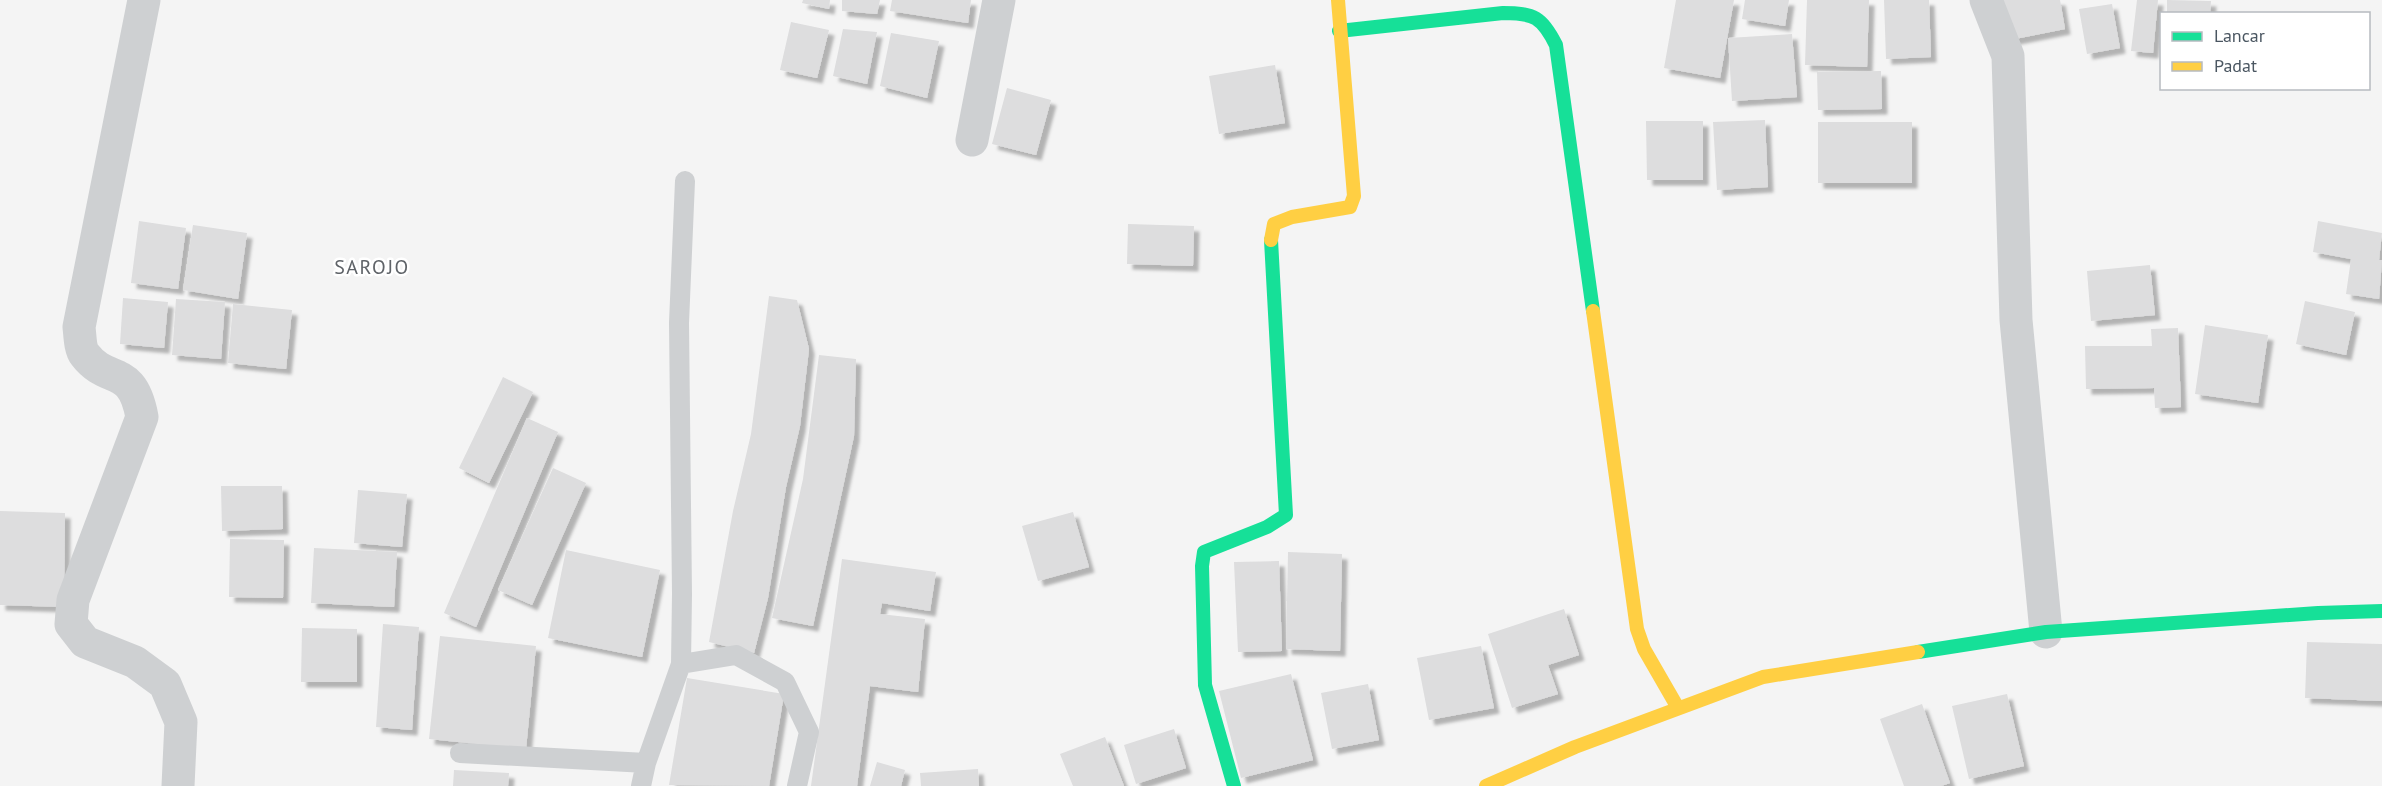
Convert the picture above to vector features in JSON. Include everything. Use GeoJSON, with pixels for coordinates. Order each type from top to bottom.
{"type":"FeatureCollection","features":[{"type":"Feature","properties":{"kind":"street"},"geometry":{"type":"LineString","coordinates":[[144,0],[79,327],[83,353],[96,365],[125,380],[138,396],[142,417],[73,600],[71,624],[85,642],[135,662],[165,684],[181,722],[178,786]]}},
{"type":"Feature","properties":{"kind":"street"},"geometry":{"type":"LineString","coordinates":[[972,140],[999,0]]}},
{"type":"Feature","properties":{"kind":"street"},"geometry":{"type":"LineString","coordinates":[[1234,786],[1205,685],[1202,566],[1204,552],[1220,543],[1274,524],[1286,515],[1271,235],[1274,224],[1285,218],[1350,207],[1354,196],[1355,182],[1339,31],[1338,0]]}},
{"type":"Feature","properties":{"kind":"street"},"geometry":{"type":"LineString","coordinates":[[1986,0],[2008,56],[2016,320],[2046,632]]}},
{"type":"Feature","properties":{"kind":"street"},"geometry":{"type":"LineString","coordinates":[[1339,31],[1503,13],[1528,13],[1546,25],[1556,45],[1636,628],[1644,649],[1678,708]]}},
{"type":"Feature","properties":{"kind":"street"},"geometry":{"type":"LineString","coordinates":[[1486,786],[1575,747],[1763,677],[2046,632],[2382,611]]}},
{"type":"Feature","properties":{"kind":"lane"},"geometry":{"type":"LineString","coordinates":[[641,786],[646,763],[681,664],[679,324],[686,181]]}},
{"type":"Feature","properties":{"kind":"lane"},"geometry":{"type":"LineString","coordinates":[[681,664],[736,655],[785,682],[809,732],[797,786]]}},
{"type":"Feature","properties":{"kind":"lane"},"geometry":{"type":"LineString","coordinates":[[460,753],[646,763]]}},
{"type":"Feature","properties":{"kind":"building"},"geometry":{"type":"Polygon","coordinates":[[[803,0],[830,0],[829,9],[802,3],[803,0]]]}},
{"type":"Feature","properties":{"kind":"building"},"geometry":{"type":"Polygon","coordinates":[[[842,0],[880,0],[877,14],[842,11],[842,0]]]}},
{"type":"Feature","properties":{"kind":"building"},"geometry":{"type":"Polygon","coordinates":[[[892,0],[971,0],[968,23],[890,11],[892,0]]]}},
{"type":"Feature","properties":{"kind":"building"},"geometry":{"type":"Polygon","coordinates":[[[1676,0],[1734,0],[1720,78],[1664,68],[1676,0]]]}},
{"type":"Feature","properties":{"kind":"building"},"geometry":{"type":"Polygon","coordinates":[[[1745,0],[1789,0],[1785,26],[1742,19],[1745,0]]]}},
{"type":"Feature","properties":{"kind":"building"},"geometry":{"type":"Polygon","coordinates":[[[1807,0],[1869,0],[1867,67],[1805,65],[1807,0]]]}},
{"type":"Feature","properties":{"kind":"building"},"geometry":{"type":"Polygon","coordinates":[[[1884,0],[1929,0],[1931,57],[1886,59],[1884,0]]]}},
{"type":"Feature","properties":{"kind":"building"},"geometry":{"type":"Polygon","coordinates":[[[1996,0],[2060,0],[2065,29],[2005,41],[1996,0]]]}},
{"type":"Feature","properties":{"kind":"building"},"geometry":{"type":"Polygon","coordinates":[[[2137,0],[2158,0],[2153,53],[2131,51],[2137,0]]]}},
{"type":"Feature","properties":{"kind":"building"},"geometry":{"type":"Polygon","coordinates":[[[2167,0],[2211,1],[2210,12],[2167,12],[2167,0]]]}},
{"type":"Feature","properties":{"kind":"building"},"geometry":{"type":"Polygon","coordinates":[[[2112,4],[2120,48],[2087,54],[2079,9],[2112,4]]]}},
{"type":"Feature","properties":{"kind":"building"},"geometry":{"type":"Polygon","coordinates":[[[791,22],[829,30],[817,78],[780,70],[791,22]]]}},
{"type":"Feature","properties":{"kind":"building"},"geometry":{"type":"Polygon","coordinates":[[[843,29],[877,32],[867,84],[833,76],[843,29]]]}},
{"type":"Feature","properties":{"kind":"building"},"geometry":{"type":"Polygon","coordinates":[[[891,33],[939,41],[927,98],[880,86],[891,33]]]}},
{"type":"Feature","properties":{"kind":"building"},"geometry":{"type":"Polygon","coordinates":[[[1792,34],[1797,97],[1732,101],[1728,38],[1792,34]]]}},
{"type":"Feature","properties":{"kind":"building"},"geometry":{"type":"Polygon","coordinates":[[[1275,65],[1285,123],[1219,134],[1209,76],[1275,65]]]}},
{"type":"Feature","properties":{"kind":"building"},"geometry":{"type":"Polygon","coordinates":[[[1881,71],[1882,109],[1818,110],[1817,72],[1881,71]]]}},
{"type":"Feature","properties":{"kind":"building"},"geometry":{"type":"Polygon","coordinates":[[[1007,88],[1051,100],[1036,155],[992,144],[1007,88]]]}},
{"type":"Feature","properties":{"kind":"building"},"geometry":{"type":"Polygon","coordinates":[[[1765,120],[1768,187],[1717,190],[1713,122],[1765,120]]]}},
{"type":"Feature","properties":{"kind":"building"},"geometry":{"type":"Polygon","coordinates":[[[1646,121],[1703,121],[1703,180],[1647,180],[1646,121]]]}},
{"type":"Feature","properties":{"kind":"building"},"geometry":{"type":"Polygon","coordinates":[[[1818,122],[1912,122],[1912,183],[1818,183],[1818,122]]]}},
{"type":"Feature","properties":{"kind":"building"},"geometry":{"type":"Polygon","coordinates":[[[139,221],[186,228],[178,289],[131,283],[139,221]]]}},
{"type":"Feature","properties":{"kind":"building"},"geometry":{"type":"Polygon","coordinates":[[[2318,221],[2382,233],[2379,299],[2346,294],[2351,259],[2313,252],[2318,221]]]}},
{"type":"Feature","properties":{"kind":"building"},"geometry":{"type":"Polygon","coordinates":[[[1128,224],[1194,226],[1193,266],[1127,264],[1128,224]]]}},
{"type":"Feature","properties":{"kind":"building"},"geometry":{"type":"Polygon","coordinates":[[[193,225],[247,233],[238,299],[183,290],[193,225]]]}},
{"type":"Feature","properties":{"kind":"building"},"geometry":{"type":"Polygon","coordinates":[[[2150,265],[2155,315],[2091,321],[2087,271],[2150,265]]]}},
{"type":"Feature","properties":{"kind":"building"},"geometry":{"type":"Polygon","coordinates":[[[769,296],[797,300],[809,349],[800,426],[786,487],[768,598],[754,653],[709,642],[733,511],[751,434],[769,296]]]}},
{"type":"Feature","properties":{"kind":"building"},"geometry":{"type":"Polygon","coordinates":[[[123,298],[168,302],[164,348],[120,344],[123,298]]]}},
{"type":"Feature","properties":{"kind":"building"},"geometry":{"type":"Polygon","coordinates":[[[176,299],[225,302],[221,359],[172,355],[176,299]]]}},
{"type":"Feature","properties":{"kind":"building"},"geometry":{"type":"Polygon","coordinates":[[[2305,301],[2355,312],[2346,355],[2296,344],[2305,301]]]}},
{"type":"Feature","properties":{"kind":"building"},"geometry":{"type":"Polygon","coordinates":[[[233,304],[292,310],[286,369],[228,363],[233,304]]]}},
{"type":"Feature","properties":{"kind":"building"},"geometry":{"type":"Polygon","coordinates":[[[2205,325],[2268,335],[2258,403],[2195,394],[2205,325]]]}},
{"type":"Feature","properties":{"kind":"building"},"geometry":{"type":"Polygon","coordinates":[[[2178,328],[2181,407],[2155,408],[2154,388],[2086,389],[2085,346],[2152,346],[2151,329],[2178,328]]]}},
{"type":"Feature","properties":{"kind":"building"},"geometry":{"type":"Polygon","coordinates":[[[819,355],[856,359],[854,436],[813,626],[772,618],[803,479],[819,355]]]}},
{"type":"Feature","properties":{"kind":"building"},"geometry":{"type":"Polygon","coordinates":[[[503,377],[533,392],[489,483],[459,468],[503,377]]]}},
{"type":"Feature","properties":{"kind":"building"},"geometry":{"type":"Polygon","coordinates":[[[527,418],[558,432],[476,627],[444,613],[527,418]]]}},
{"type":"Feature","properties":{"kind":"building"},"geometry":{"type":"Polygon","coordinates":[[[553,468],[586,483],[532,605],[498,590],[553,468]]]}},
{"type":"Feature","properties":{"kind":"building"},"geometry":{"type":"Polygon","coordinates":[[[221,486],[282,486],[283,529],[222,531],[221,486]]]}},
{"type":"Feature","properties":{"kind":"building"},"geometry":{"type":"Polygon","coordinates":[[[358,490],[407,494],[402,547],[354,543],[358,490]]]}},
{"type":"Feature","properties":{"kind":"building"},"geometry":{"type":"Polygon","coordinates":[[[0,511],[65,513],[64,607],[0,605],[0,511]]]}},
{"type":"Feature","properties":{"kind":"building"},"geometry":{"type":"Polygon","coordinates":[[[1073,512],[1089,567],[1038,581],[1022,526],[1073,512]]]}},
{"type":"Feature","properties":{"kind":"building"},"geometry":{"type":"Polygon","coordinates":[[[230,539],[284,540],[283,598],[229,597],[230,539]]]}},
{"type":"Feature","properties":{"kind":"building"},"geometry":{"type":"Polygon","coordinates":[[[314,548],[397,552],[394,607],[311,603],[314,548]]]}},
{"type":"Feature","properties":{"kind":"building"},"geometry":{"type":"Polygon","coordinates":[[[566,550],[660,570],[642,657],[548,638],[566,550]]]}},
{"type":"Feature","properties":{"kind":"building"},"geometry":{"type":"Polygon","coordinates":[[[1288,552],[1342,554],[1340,651],[1286,649],[1288,552]]]}},
{"type":"Feature","properties":{"kind":"building"},"geometry":{"type":"Polygon","coordinates":[[[842,559],[936,572],[930,611],[882,603],[880,614],[925,619],[918,692],[870,686],[857,786],[811,786],[842,559]]]}},
{"type":"Feature","properties":{"kind":"building"},"geometry":{"type":"Polygon","coordinates":[[[1279,561],[1282,651],[1238,652],[1234,562],[1279,561]]]}},
{"type":"Feature","properties":{"kind":"building"},"geometry":{"type":"Polygon","coordinates":[[[1564,609],[1579,655],[1548,665],[1558,694],[1512,708],[1488,634],[1564,609]]]}},
{"type":"Feature","properties":{"kind":"building"},"geometry":{"type":"Polygon","coordinates":[[[383,624],[419,627],[412,730],[376,727],[383,624]]]}},
{"type":"Feature","properties":{"kind":"building"},"geometry":{"type":"Polygon","coordinates":[[[302,628],[357,629],[357,682],[301,682],[302,628]]]}},
{"type":"Feature","properties":{"kind":"building"},"geometry":{"type":"Polygon","coordinates":[[[440,636],[536,646],[526,749],[429,739],[440,636]]]}},
{"type":"Feature","properties":{"kind":"building"},"geometry":{"type":"Polygon","coordinates":[[[2307,642],[2382,644],[2382,701],[2305,698],[2307,642]]]}},
{"type":"Feature","properties":{"kind":"building"},"geometry":{"type":"Polygon","coordinates":[[[1481,646],[1494,708],[1429,720],[1417,658],[1481,646]]]}},
{"type":"Feature","properties":{"kind":"building"},"geometry":{"type":"Polygon","coordinates":[[[1291,674],[1313,760],[1241,778],[1219,691],[1291,674]]]}},
{"type":"Feature","properties":{"kind":"building"},"geometry":{"type":"Polygon","coordinates":[[[687,678],[784,694],[769,786],[669,785],[687,678]]]}},
{"type":"Feature","properties":{"kind":"building"},"geometry":{"type":"Polygon","coordinates":[[[1368,684],[1379,740],[1332,749],[1321,693],[1368,684]]]}},
{"type":"Feature","properties":{"kind":"building"},"geometry":{"type":"Polygon","coordinates":[[[2007,694],[2024,766],[1969,779],[1952,706],[2007,694]]]}},
{"type":"Feature","properties":{"kind":"building"},"geometry":{"type":"Polygon","coordinates":[[[1922,704],[1950,783],[1941,786],[1904,786],[1880,719],[1922,704]]]}},
{"type":"Feature","properties":{"kind":"building"},"geometry":{"type":"Polygon","coordinates":[[[1174,729],[1186,768],[1136,784],[1124,745],[1174,729]]]}},
{"type":"Feature","properties":{"kind":"building"},"geometry":{"type":"Polygon","coordinates":[[[1105,737],[1124,786],[1073,786],[1060,754],[1105,737]]]}},
{"type":"Feature","properties":{"kind":"building"},"geometry":{"type":"Polygon","coordinates":[[[877,762],[905,770],[901,786],[870,786],[877,762]]]}},
{"type":"Feature","properties":{"kind":"building"},"geometry":{"type":"Polygon","coordinates":[[[978,769],[979,786],[921,786],[920,773],[978,769]]]}},
{"type":"Feature","properties":{"kind":"building"},"geometry":{"type":"Polygon","coordinates":[[[454,770],[509,773],[508,786],[453,786],[454,770]]]}},
{"type":"Feature","properties":{"kind":"traffic: fast"},"geometry":{"type":"LineString","coordinates":[[1339,31],[1503,13],[1522,14],[1536,18],[1546,28],[1556,45],[1593,311]]}},
{"type":"Feature","properties":{"kind":"traffic: fast"},"geometry":{"type":"LineString","coordinates":[[1234,786],[1205,685],[1202,566],[1204,552],[1267,527],[1286,515],[1271,240]]}},
{"type":"Feature","properties":{"kind":"traffic: fast"},"geometry":{"type":"LineString","coordinates":[[1918,652],[2046,632],[2318,613],[2382,611]]}},
{"type":"Feature","properties":{"kind":"traffic: slow"},"geometry":{"type":"LineString","coordinates":[[1271,240],[1274,224],[1292,217],[1350,207],[1354,196],[1338,0]]}},
{"type":"Feature","properties":{"kind":"traffic: slow"},"geometry":{"type":"LineString","coordinates":[[1593,311],[1637,629],[1644,649],[1678,708]]}},
{"type":"Feature","properties":{"kind":"traffic: slow"},"geometry":{"type":"LineString","coordinates":[[1486,786],[1575,747],[1763,677],[1918,652]]}},
{"type":"Feature","properties":{"kind":"district","name":"SAROJO"},"geometry":{"type":"Point","coordinates":[372,267]}}]}
